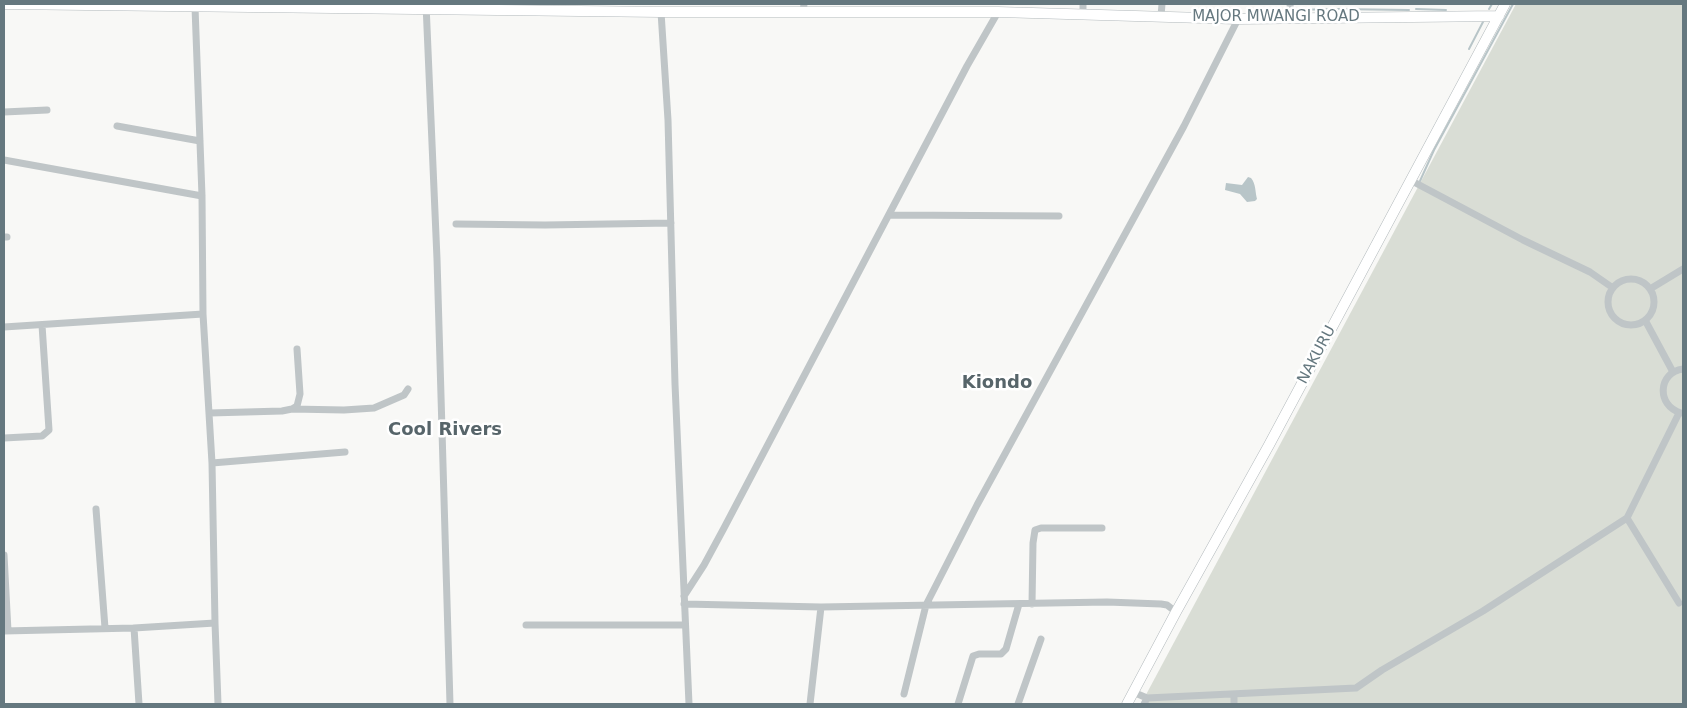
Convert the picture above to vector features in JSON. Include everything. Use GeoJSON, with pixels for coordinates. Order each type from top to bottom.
{"type":"FeatureCollection","features":[{"type":"Feature","properties":{"kind":"street","name":"MAJOR MWANGI ROAD"},"geometry":{"type":"LineString","coordinates":[[4,4],[195,7],[512,7],[661,12],[804,8],[1238,19],[1499,16]]}},
{"type":"Feature","properties":{"kind":"street"},"geometry":{"type":"LineString","coordinates":[[1083,4],[1083,16]]}},
{"type":"Feature","properties":{"kind":"street"},"geometry":{"type":"LineString","coordinates":[[1161,16],[1162,4]]}},
{"type":"Feature","properties":{"kind":"street"},"geometry":{"type":"LineString","coordinates":[[1290,4],[1291,18]]}},
{"type":"Feature","properties":{"kind":"street","name":"NAKURU"},"geometry":{"type":"LineString","coordinates":[[1127,704],[1274,436],[1505,4]]}},
{"type":"Feature","properties":{"kind":"street"},"geometry":{"type":"LineString","coordinates":[[426,6],[438,269],[450,704]]}},
{"type":"Feature","properties":{"kind":"street"},"geometry":{"type":"LineString","coordinates":[[195,7],[202,196],[203,314],[212,463],[218,704]]}},
{"type":"Feature","properties":{"kind":"street"},"geometry":{"type":"LineString","coordinates":[[661,12],[668,120],[675,384],[689,704]]}},
{"type":"Feature","properties":{"kind":"street"},"geometry":{"type":"LineString","coordinates":[[684,596],[704,565],[998,12]]}},
{"type":"Feature","properties":{"kind":"street"},"geometry":{"type":"LineString","coordinates":[[904,694],[926,605],[977,505],[1184,126],[1238,19]]}},
{"type":"Feature","properties":{"kind":"street"},"geometry":{"type":"LineString","coordinates":[[4,112],[47,110]]}},
{"type":"Feature","properties":{"kind":"street"},"geometry":{"type":"LineString","coordinates":[[117,126],[200,141]]}},
{"type":"Feature","properties":{"kind":"street"},"geometry":{"type":"LineString","coordinates":[[4,160],[202,196]]}},
{"type":"Feature","properties":{"kind":"street"},"geometry":{"type":"LineString","coordinates":[[1410,180],[1523,240],[1590,272],[1613,288]]}},
{"type":"Feature","properties":{"kind":"street"},"geometry":{"type":"LineString","coordinates":[[889,215],[1059,216]]}},
{"type":"Feature","properties":{"kind":"street"},"geometry":{"type":"LineString","coordinates":[[456,224],[671,223]]}},
{"type":"Feature","properties":{"kind":"street"},"geometry":{"type":"LineString","coordinates":[[1650,289],[1683,269]]}},
{"type":"Feature","properties":{"kind":"street"},"geometry":{"type":"LineString","coordinates":[[1632,279],[1639,280],[1650,289],[1653,295],[1653,309],[1645,320],[1631,324],[1618,320],[1609,308],[1610,294],[1613,288],[1625,280],[1632,279]]}},
{"type":"Feature","properties":{"kind":"street"},"geometry":{"type":"LineString","coordinates":[[4,327],[203,314]]}},
{"type":"Feature","properties":{"kind":"street"},"geometry":{"type":"LineString","coordinates":[[1645,320],[1673,372]]}},
{"type":"Feature","properties":{"kind":"street"},"geometry":{"type":"LineString","coordinates":[[4,438],[42,436],[49,430],[42,325]]}},
{"type":"Feature","properties":{"kind":"street"},"geometry":{"type":"LineString","coordinates":[[292,409],[297,406],[300,394],[297,349]]}},
{"type":"Feature","properties":{"kind":"street"},"geometry":{"type":"LineString","coordinates":[[1133,692],[1145,701],[1234,694],[1356,688],[1627,518],[1681,413],[1667,404],[1662,390],[1667,377],[1683,368]]}},
{"type":"Feature","properties":{"kind":"street"},"geometry":{"type":"LineString","coordinates":[[210,413],[374,408],[404,395],[408,389]]}},
{"type":"Feature","properties":{"kind":"street"},"geometry":{"type":"LineString","coordinates":[[212,463],[345,452]]}},
{"type":"Feature","properties":{"kind":"street"},"geometry":{"type":"LineString","coordinates":[[96,509],[105,628]]}},
{"type":"Feature","properties":{"kind":"street"},"geometry":{"type":"LineString","coordinates":[[1627,518],[1680,603]]}},
{"type":"Feature","properties":{"kind":"street"},"geometry":{"type":"LineString","coordinates":[[1032,604],[1035,530],[1041,528],[1102,528]]}},
{"type":"Feature","properties":{"kind":"street"},"geometry":{"type":"LineString","coordinates":[[4,555],[6,631],[134,628],[215,623]]}},
{"type":"Feature","properties":{"kind":"street"},"geometry":{"type":"LineString","coordinates":[[684,604],[821,607],[1107,602],[1162,604],[1167,605],[1176,612]]}},
{"type":"Feature","properties":{"kind":"street"},"geometry":{"type":"LineString","coordinates":[[958,704],[973,656],[1004,653],[1018,604]]}},
{"type":"Feature","properties":{"kind":"street"},"geometry":{"type":"LineString","coordinates":[[810,704],[821,607]]}},
{"type":"Feature","properties":{"kind":"street"},"geometry":{"type":"LineString","coordinates":[[526,625],[685,625]]}},
{"type":"Feature","properties":{"kind":"street"},"geometry":{"type":"LineString","coordinates":[[134,628],[139,704]]}},
{"type":"Feature","properties":{"kind":"street"},"geometry":{"type":"LineString","coordinates":[[1018,704],[1040,639]]}},
{"type":"Feature","properties":{"kind":"street"},"geometry":{"type":"LineString","coordinates":[[1234,694],[1234,704]]}},
{"type":"Feature","properties":{"kind":"shaded area"},"geometry":{"type":"Polygon","coordinates":[[[1516,4],[1683,4],[1683,704],[1141,704],[1516,4]]]}},
{"type":"Feature","properties":{"kind":"shaded area"},"geometry":{"type":"Polygon","coordinates":[[[1248,177],[1253,180],[1255,185],[1257,199],[1255,201],[1247,202],[1240,194],[1225,190],[1226,183],[1242,185],[1248,177]]]}},
{"type":"Feature","properties":{"kind":"waterway"},"geometry":{"type":"LineString","coordinates":[[1489,9],[1492,4]]}},
{"type":"Feature","properties":{"kind":"waterway"},"geometry":{"type":"LineString","coordinates":[[1420,181],[1434,150],[1513,4]]}},
{"type":"Feature","properties":{"kind":"waterway"},"geometry":{"type":"LineString","coordinates":[[1416,9],[1446,10]]}},
{"type":"Feature","properties":{"kind":"waterway"},"geometry":{"type":"LineString","coordinates":[[1295,10],[1409,10]]}},
{"type":"Feature","properties":{"kind":"waterway"},"geometry":{"type":"LineString","coordinates":[[1469,49],[1484,20]]}},
{"type":"Feature","properties":{"kind":"district","name":"Kiondo"},"geometry":{"type":"Point","coordinates":[997,383]}},
{"type":"Feature","properties":{"kind":"district","name":"Cool Rivers"},"geometry":{"type":"Point","coordinates":[445,430]}}]}
